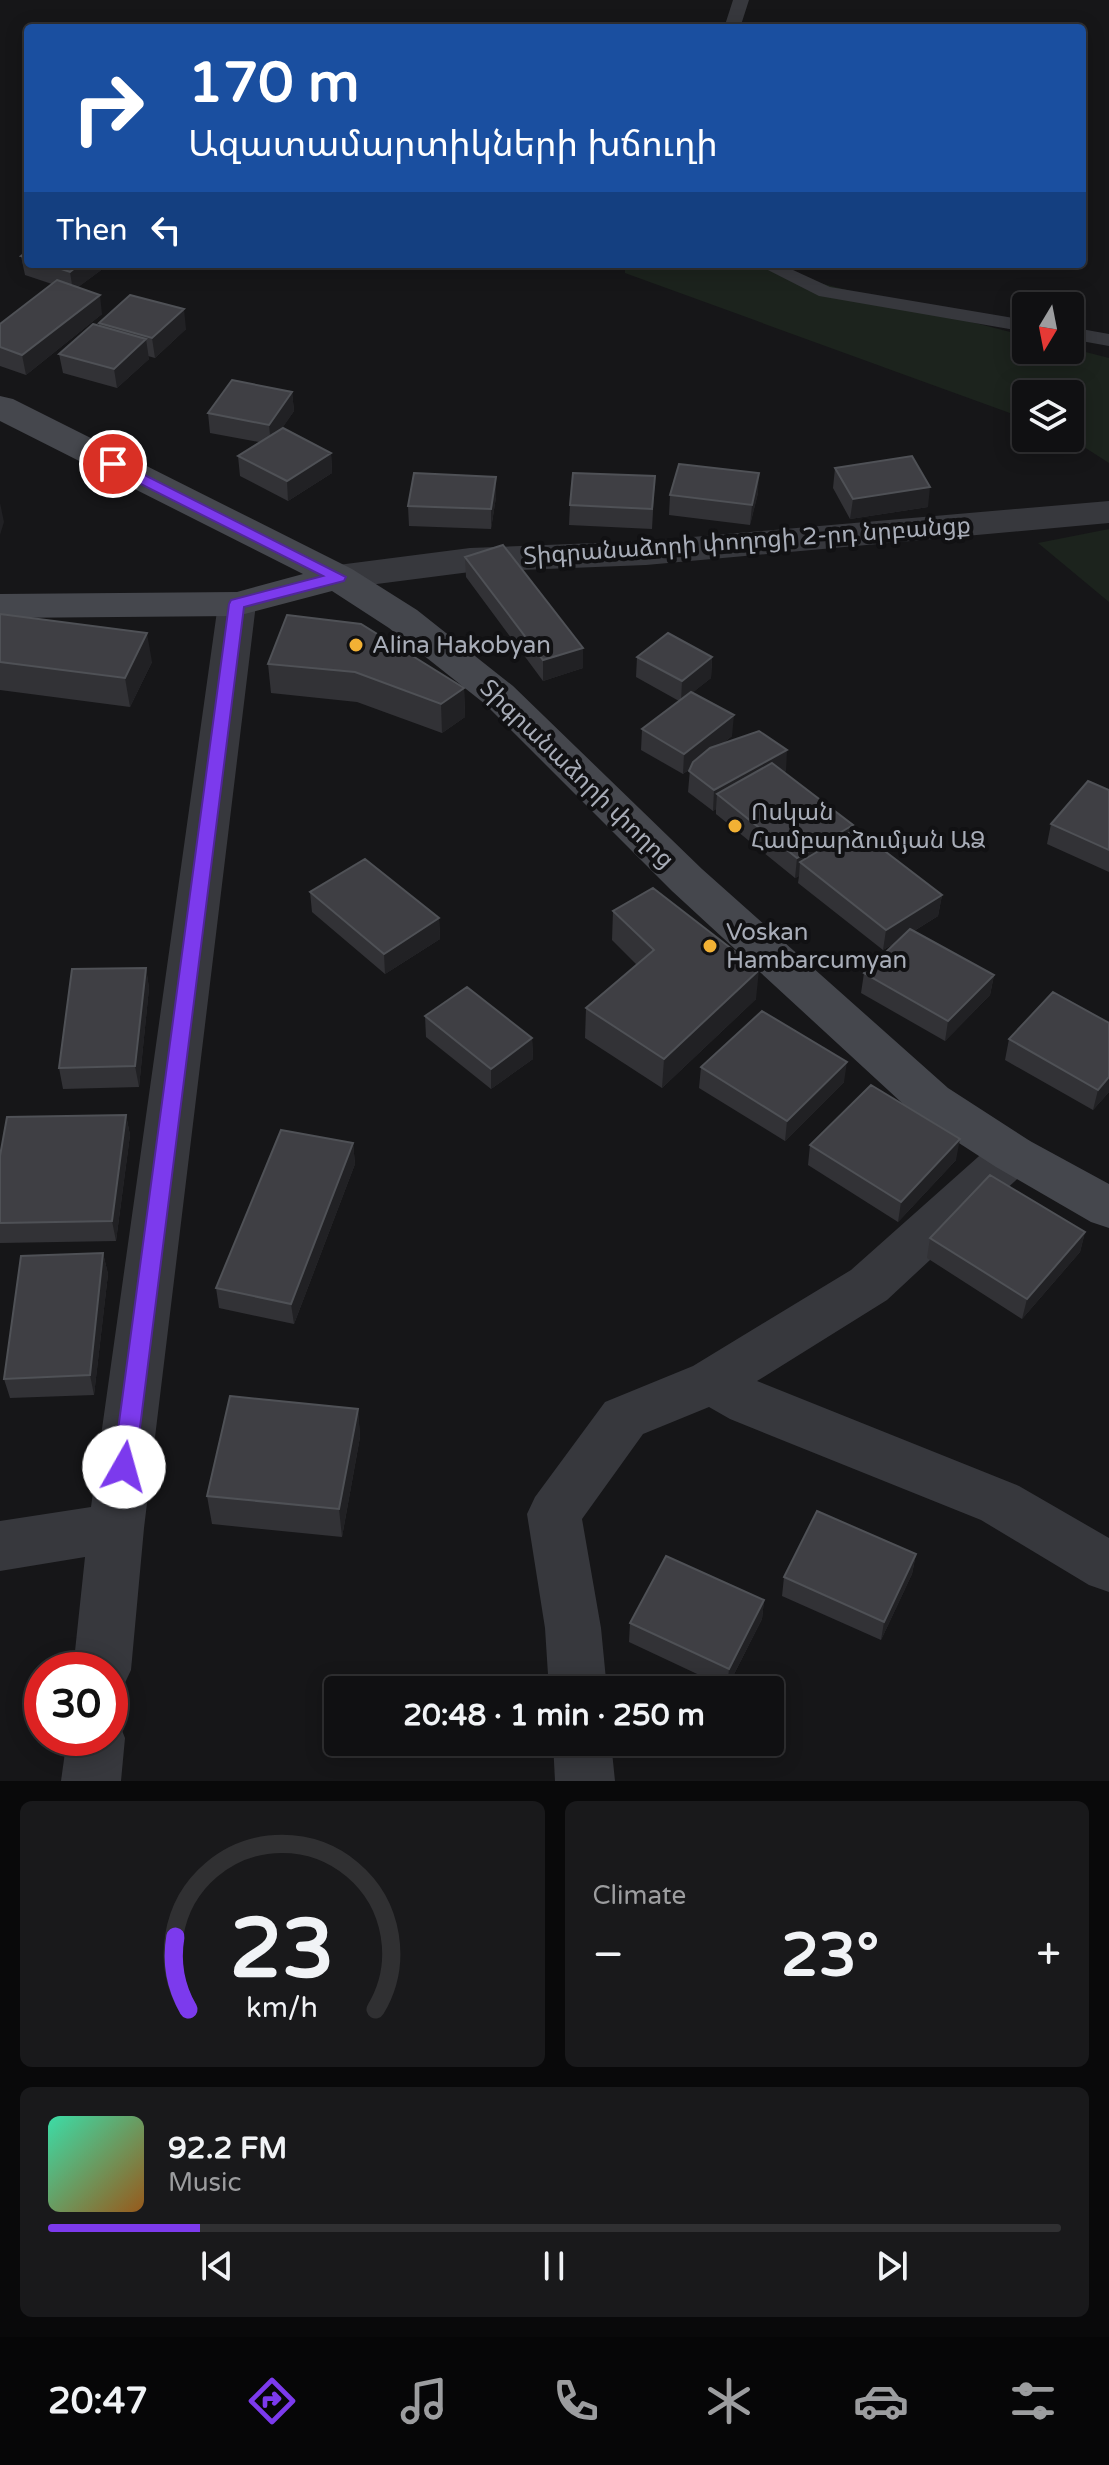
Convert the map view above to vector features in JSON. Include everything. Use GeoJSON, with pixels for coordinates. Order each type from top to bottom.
{"type":"FeatureCollection","features":[{"type":"Feature","properties":{"kind":"main road","name":"Տիգրանաձորի փողոց"},"geometry":{"type":"LineString","coordinates":[[0,407],[338,577],[403,619],[499,695],[687,880],[931,1101],[1013,1154],[1109,1208]]}},
{"type":"Feature","properties":{"kind":"main road"},"geometry":{"type":"LineString","coordinates":[[0,606],[237,604],[338,577]]}},
{"type":"Feature","properties":{"kind":"street","name":"Տիգրանաձորի փողոցի 2-րդ նրբանցք"},"geometry":{"type":"LineString","coordinates":[[338,577],[470,560],[646,553],[1109,512]]}},
{"type":"Feature","properties":{"kind":"street"},"geometry":{"type":"LineString","coordinates":[[104,1652],[116,1528],[237,604]]}},
{"type":"Feature","properties":{"kind":"street"},"geometry":{"type":"LineString","coordinates":[[577,1676],[573,1628],[554,1514],[624,1418],[712,1382],[869,1285],[1013,1154]]}},
{"type":"Feature","properties":{"kind":"street"},"geometry":{"type":"LineString","coordinates":[[712,1382],[749,1403],[1000,1503],[1109,1567]]}},
{"type":"Feature","properties":{"kind":"street"},"geometry":{"type":"LineString","coordinates":[[0,1546],[116,1528]]}},
{"type":"Feature","properties":{"kind":"street"},"geometry":{"type":"LineString","coordinates":[[91,1781],[94,1756]]}},
{"type":"Feature","properties":{"kind":"street"},"geometry":{"type":"LineString","coordinates":[[583,1756],[585,1781]]}},
{"type":"Feature","properties":{"kind":"lane"},"geometry":{"type":"LineString","coordinates":[[733,24],[741,0]]}},
{"type":"Feature","properties":{"kind":"lane"},"geometry":{"type":"LineString","coordinates":[[774,268],[825,292],[1012,324]]}},
{"type":"Feature","properties":{"kind":"lane"},"geometry":{"type":"LineString","coordinates":[[1084,336],[1109,340]]}},
{"type":"Feature","properties":{"kind":"shaded area"},"geometry":{"type":"Polygon","coordinates":[[[625,268],[772,268],[773,271],[1012,332],[1012,364],[1084,364],[1084,352],[1109,358],[1109,463],[1084,447],[1084,380],[1012,380],[1012,414],[625,273],[625,268]]]}},
{"type":"Feature","properties":{"kind":"shaded area"},"geometry":{"type":"Polygon","coordinates":[[[1109,529],[1109,602],[1038,543],[1109,529]]]}},
{"type":"Feature","properties":{"kind":"building"},"geometry":{"type":"Polygon","coordinates":[[[57,280],[100,295],[22,355],[0,347],[0,324],[57,280]]]}},
{"type":"Feature","properties":{"kind":"building"},"geometry":{"type":"Polygon","coordinates":[[[130,295],[184,309],[152,338],[99,323],[130,295]]]}},
{"type":"Feature","properties":{"kind":"building"},"geometry":{"type":"Polygon","coordinates":[[[93,324],[146,339],[114,369],[59,354],[93,324]]]}},
{"type":"Feature","properties":{"kind":"building"},"geometry":{"type":"Polygon","coordinates":[[[232,380],[292,392],[269,425],[208,413],[232,380]]]}},
{"type":"Feature","properties":{"kind":"building"},"geometry":{"type":"Polygon","coordinates":[[[283,428],[331,453],[287,481],[238,456],[283,428]]]}},
{"type":"Feature","properties":{"kind":"building"},"geometry":{"type":"Polygon","coordinates":[[[912,456],[930,487],[853,499],[835,468],[912,456]]]}},
{"type":"Feature","properties":{"kind":"building"},"geometry":{"type":"Polygon","coordinates":[[[679,464],[759,473],[752,505],[670,495],[679,464]]]}},
{"type":"Feature","properties":{"kind":"building"},"geometry":{"type":"Polygon","coordinates":[[[414,473],[496,477],[491,509],[408,506],[414,473]]]}},
{"type":"Feature","properties":{"kind":"building"},"geometry":{"type":"Polygon","coordinates":[[[573,473],[655,476],[652,509],[570,505],[573,473]]]}},
{"type":"Feature","properties":{"kind":"building"},"geometry":{"type":"Polygon","coordinates":[[[503,545],[583,648],[543,660],[465,557],[503,545]]]}},
{"type":"Feature","properties":{"kind":"building"},"geometry":{"type":"Polygon","coordinates":[[[0,614],[147,633],[125,678],[0,662],[0,614]]]}},
{"type":"Feature","properties":{"kind":"building"},"geometry":{"type":"Polygon","coordinates":[[[287,615],[361,624],[464,688],[441,704],[355,672],[268,664],[287,615]]]}},
{"type":"Feature","properties":{"kind":"building"},"geometry":{"type":"Polygon","coordinates":[[[668,633],[712,657],[682,681],[637,657],[668,633]]]}},
{"type":"Feature","properties":{"kind":"building"},"geometry":{"type":"Polygon","coordinates":[[[691,692],[734,715],[684,754],[642,729],[691,692]]]}},
{"type":"Feature","properties":{"kind":"building"},"geometry":{"type":"Polygon","coordinates":[[[759,731],[787,750],[714,790],[689,771],[693,762],[710,748],[759,731]]]}},
{"type":"Feature","properties":{"kind":"building"},"geometry":{"type":"Polygon","coordinates":[[[772,763],[853,825],[797,858],[717,794],[772,763]]]}},
{"type":"Feature","properties":{"kind":"building"},"geometry":{"type":"Polygon","coordinates":[[[1088,781],[1109,790],[1109,850],[1051,824],[1088,781]]]}},
{"type":"Feature","properties":{"kind":"building"},"geometry":{"type":"Polygon","coordinates":[[[856,829],[942,895],[886,930],[800,862],[856,829]]]}},
{"type":"Feature","properties":{"kind":"building"},"geometry":{"type":"Polygon","coordinates":[[[365,859],[439,918],[384,954],[310,892],[365,859]]]}},
{"type":"Feature","properties":{"kind":"building"},"geometry":{"type":"Polygon","coordinates":[[[653,888],[759,970],[664,1059],[586,1008],[654,950],[613,911],[653,888]]]}},
{"type":"Feature","properties":{"kind":"building"},"geometry":{"type":"Polygon","coordinates":[[[910,929],[994,975],[948,1021],[864,973],[910,929]]]}},
{"type":"Feature","properties":{"kind":"building"},"geometry":{"type":"Polygon","coordinates":[[[146,968],[135,1066],[59,1068],[72,969],[146,968]]]}},
{"type":"Feature","properties":{"kind":"building"},"geometry":{"type":"Polygon","coordinates":[[[467,987],[532,1038],[491,1069],[425,1016],[467,987]]]}},
{"type":"Feature","properties":{"kind":"building"},"geometry":{"type":"Polygon","coordinates":[[[1053,992],[1109,1023],[1109,1077],[1098,1090],[1009,1039],[1053,992]]]}},
{"type":"Feature","properties":{"kind":"building"},"geometry":{"type":"Polygon","coordinates":[[[762,1011],[847,1062],[787,1121],[701,1067],[762,1011]]]}},
{"type":"Feature","properties":{"kind":"building"},"geometry":{"type":"Polygon","coordinates":[[[871,1085],[960,1139],[901,1202],[810,1145],[871,1085]]]}},
{"type":"Feature","properties":{"kind":"building"},"geometry":{"type":"Polygon","coordinates":[[[126,1115],[112,1221],[0,1223],[0,1156],[7,1117],[126,1115]]]}},
{"type":"Feature","properties":{"kind":"building"},"geometry":{"type":"Polygon","coordinates":[[[281,1130],[353,1143],[291,1304],[216,1288],[281,1130]]]}},
{"type":"Feature","properties":{"kind":"building"},"geometry":{"type":"Polygon","coordinates":[[[990,1175],[1085,1232],[1027,1299],[930,1238],[990,1175]]]}},
{"type":"Feature","properties":{"kind":"building"},"geometry":{"type":"Polygon","coordinates":[[[103,1253],[90,1375],[4,1379],[21,1256],[103,1253]]]}},
{"type":"Feature","properties":{"kind":"building"},"geometry":{"type":"Polygon","coordinates":[[[230,1396],[358,1409],[339,1509],[207,1496],[230,1396]]]}},
{"type":"Feature","properties":{"kind":"building"},"geometry":{"type":"Polygon","coordinates":[[[817,1511],[916,1554],[884,1622],[784,1577],[817,1511]]]}},
{"type":"Feature","properties":{"kind":"building"},"geometry":{"type":"Polygon","coordinates":[[[666,1556],[764,1600],[729,1669],[630,1623],[666,1556]]]}},
{"type":"Feature","properties":{"kind":"place","name":"Alina Hakobyan"},"geometry":{"type":"Point","coordinates":[356,645]}},
{"type":"Feature","properties":{"kind":"place","name":"Ոսկան Համբարձումյան ԱՁ"},"geometry":{"type":"Point","coordinates":[735,826]}},
{"type":"Feature","properties":{"kind":"place","name":"Voskan Hambarcumyan"},"geometry":{"type":"Point","coordinates":[710,946]}},
{"type":"Feature","properties":{"kind":"route"},"geometry":{"type":"LineString","coordinates":[[113,464],[338,577],[237,604],[124,1467]]}}]}
